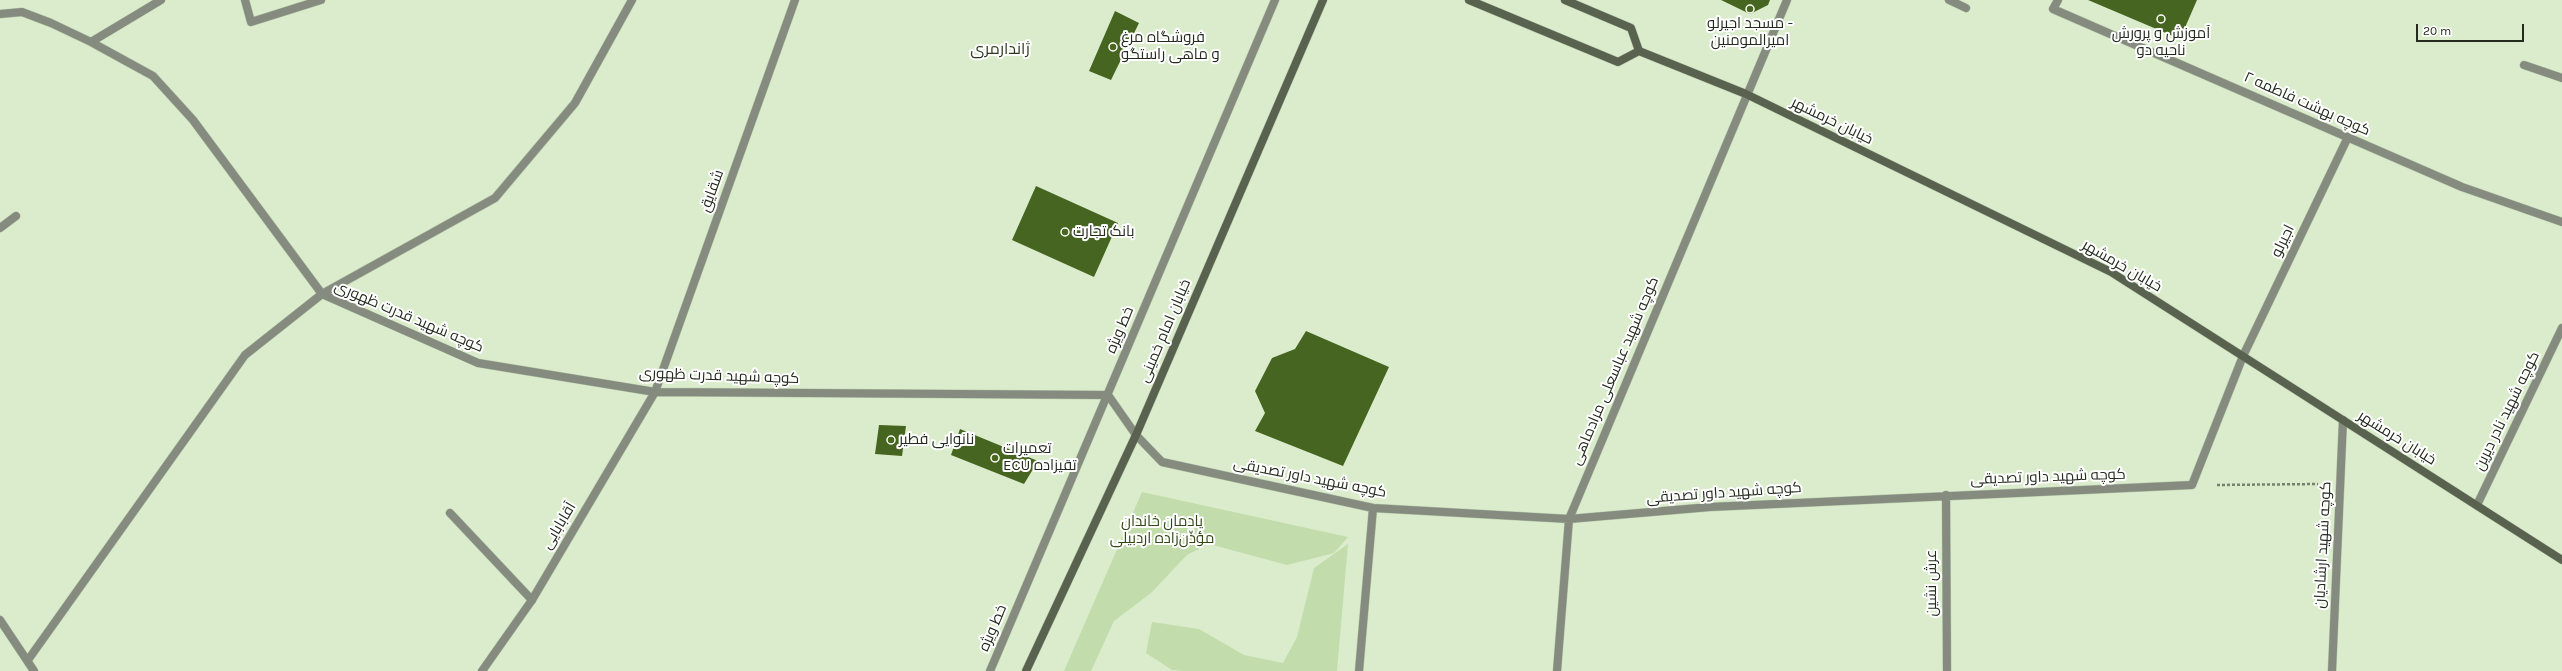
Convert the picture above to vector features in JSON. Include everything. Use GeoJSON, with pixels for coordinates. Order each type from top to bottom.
{"type":"FeatureCollection","features":[{"type":"Feature","properties":{"kind":"main road","name":"خیابان امام خمینی"},"geometry":{"type":"LineString","coordinates":[[1026,671],[1136,435],[1323,0]]}},
{"type":"Feature","properties":{"kind":"main road"},"geometry":{"type":"LineString","coordinates":[[1469,0],[1618,62],[1639,51],[1631,28],[1565,0]]}},
{"type":"Feature","properties":{"kind":"main road","name":"خیابان خرمشهر"},"geometry":{"type":"LineString","coordinates":[[1639,51],[1746,94],[2111,272],[2562,560]]}},
{"type":"Feature","properties":{"kind":"street"},"geometry":{"type":"LineString","coordinates":[[91,42],[160,0]]}},
{"type":"Feature","properties":{"kind":"street"},"geometry":{"type":"LineString","coordinates":[[245,0],[251,22],[321,0]]}},
{"type":"Feature","properties":{"kind":"street"},"geometry":{"type":"LineString","coordinates":[[28,660],[245,355],[322,294],[495,198],[575,103],[632,0]]}},
{"type":"Feature","properties":{"kind":"street","name":"شقایق"},"geometry":{"type":"LineString","coordinates":[[655,392],[795,0]]}},
{"type":"Feature","properties":{"kind":"street","name":"خط ویژه"},"geometry":{"type":"LineString","coordinates":[[990,671],[1275,0]]}},
{"type":"Feature","properties":{"kind":"street","name":"کوچه شهید عباسعلی مرادماهی"},"geometry":{"type":"LineString","coordinates":[[1557,671],[1569,519],[1746,94],[1787,0]]}},
{"type":"Feature","properties":{"kind":"street"},"geometry":{"type":"LineString","coordinates":[[1949,0],[1966,8]]}},
{"type":"Feature","properties":{"kind":"street","name":"کوچه بهشت فاطمه ۲"},"geometry":{"type":"LineString","coordinates":[[2058,0],[2053,9],[2462,187],[2562,222]]}},
{"type":"Feature","properties":{"kind":"street"},"geometry":{"type":"LineString","coordinates":[[0,14],[22,12],[91,42],[153,76],[193,120],[322,294]]}},
{"type":"Feature","properties":{"kind":"street"},"geometry":{"type":"LineString","coordinates":[[2524,65],[2562,78]]}},
{"type":"Feature","properties":{"kind":"street","name":"اجیرلو"},"geometry":{"type":"LineString","coordinates":[[2243,356],[2348,137]]}},
{"type":"Feature","properties":{"kind":"street"},"geometry":{"type":"LineString","coordinates":[[0,228],[16,216]]}},
{"type":"Feature","properties":{"kind":"street","name":"کوچه شهید قدرت ظهوری"},"geometry":{"type":"LineString","coordinates":[[322,294],[478,363],[655,392],[1108,395]]}},
{"type":"Feature","properties":{"kind":"street","name":"کوچه شهید نادر دیرین"},"geometry":{"type":"LineString","coordinates":[[2477,505],[2562,328]]}},
{"type":"Feature","properties":{"kind":"street"},"geometry":{"type":"LineString","coordinates":[[2192,485],[2243,356]]}},
{"type":"Feature","properties":{"kind":"street","name":"آقابابایی"},"geometry":{"type":"LineString","coordinates":[[482,671],[532,600],[655,392]]}},
{"type":"Feature","properties":{"kind":"street","name":"کوچه شهید داور تصدیقی"},"geometry":{"type":"LineString","coordinates":[[1108,395],[1136,435],[1162,462],[1373,508],[1569,519],[1710,507],[1946,494],[2192,485]]}},
{"type":"Feature","properties":{"kind":"street","name":"کوچه شهید ارشادیان"},"geometry":{"type":"LineString","coordinates":[[2332,671],[2343,420]]}},
{"type":"Feature","properties":{"kind":"street","name":"عرش نشین"},"geometry":{"type":"LineString","coordinates":[[1946,494],[1947,671]]}},
{"type":"Feature","properties":{"kind":"street"},"geometry":{"type":"LineString","coordinates":[[1359,671],[1373,508]]}},
{"type":"Feature","properties":{"kind":"street"},"geometry":{"type":"LineString","coordinates":[[450,513],[532,600]]}},
{"type":"Feature","properties":{"kind":"street"},"geometry":{"type":"LineString","coordinates":[[0,620],[34,671]]}},
{"type":"Feature","properties":{"kind":"path"},"geometry":{"type":"LineString","coordinates":[[2192,485],[2340,483]]}},
{"type":"Feature","properties":{"kind":"green space","name":"یادمان خاندان مؤذّن‌زاده اردبیلی"},"geometry":{"type":"Polygon","coordinates":[[[1142,492],[1348,537],[1334,553],[1287,565],[1209,544],[1187,555],[1151,593],[1114,621],[1091,671],[1064,671],[1142,492]]]}},
{"type":"Feature","properties":{"kind":"green space"},"geometry":{"type":"Polygon","coordinates":[[[1348,544],[1337,671],[1172,670],[1146,653],[1152,622],[1199,629],[1244,655],[1283,663],[1297,637],[1314,568],[1348,544]]]}},
{"type":"Feature","properties":{"kind":"building","name":"مسجد اجیرلو - امیرالمومنین"},"geometry":{"type":"Polygon","coordinates":[[[1721,0],[1770,0],[1768,5],[1750,14],[1721,0]]]}},
{"type":"Feature","properties":{"kind":"building","name":"آموزش و پرورش ناحیه دو"},"geometry":{"type":"Polygon","coordinates":[[[2088,0],[2197,0],[2180,39],[2088,0]]]}},
{"type":"Feature","properties":{"kind":"building","name":"فروشگاه مرغ و ماهی راستگو"},"geometry":{"type":"Polygon","coordinates":[[[1115,11],[1139,23],[1111,80],[1089,71],[1115,11]]]}},
{"type":"Feature","properties":{"kind":"building","name":"بانک تجارت"},"geometry":{"type":"Polygon","coordinates":[[[1036,186],[1118,223],[1094,277],[1012,240],[1036,186]]]}},
{"type":"Feature","properties":{"kind":"building"},"geometry":{"type":"Polygon","coordinates":[[[1306,331],[1389,367],[1343,466],[1255,431],[1265,413],[1255,391],[1272,358],[1295,349],[1306,331]]]}},
{"type":"Feature","properties":{"kind":"building","name":"نانوایی فطیر"},"geometry":{"type":"Polygon","coordinates":[[[879,425],[906,426],[902,456],[875,454],[879,425]]]}},
{"type":"Feature","properties":{"kind":"building","name":"تعمیرات ECU تقیزاده"},"geometry":{"type":"Polygon","coordinates":[[[960,429],[1038,461],[1024,484],[951,455],[960,429]]]}},
{"type":"Feature","properties":{"kind":"place","name":"مسجد اجیرلو - امیرالمومنین"},"geometry":{"type":"Point","coordinates":[1750,9]}},
{"type":"Feature","properties":{"kind":"place","name":"آموزش و پرورش ناحیه دو"},"geometry":{"type":"Point","coordinates":[2161,19]}},
{"type":"Feature","properties":{"kind":"place","name":"فروشگاه مرغ و ماهی راستگو"},"geometry":{"type":"Point","coordinates":[1113,47]}},
{"type":"Feature","properties":{"kind":"place","name":"بانک تجارت"},"geometry":{"type":"Point","coordinates":[1065,232]}},
{"type":"Feature","properties":{"kind":"place","name":"نانوایی فطیر"},"geometry":{"type":"Point","coordinates":[891,440]}},
{"type":"Feature","properties":{"kind":"place","name":"تعمیرات ECU تقیزاده"},"geometry":{"type":"Point","coordinates":[995,458]}},
{"type":"Feature","properties":{"kind":"district","name":"ژاندارمری"},"geometry":{"type":"Point","coordinates":[1000,49]}}]}
